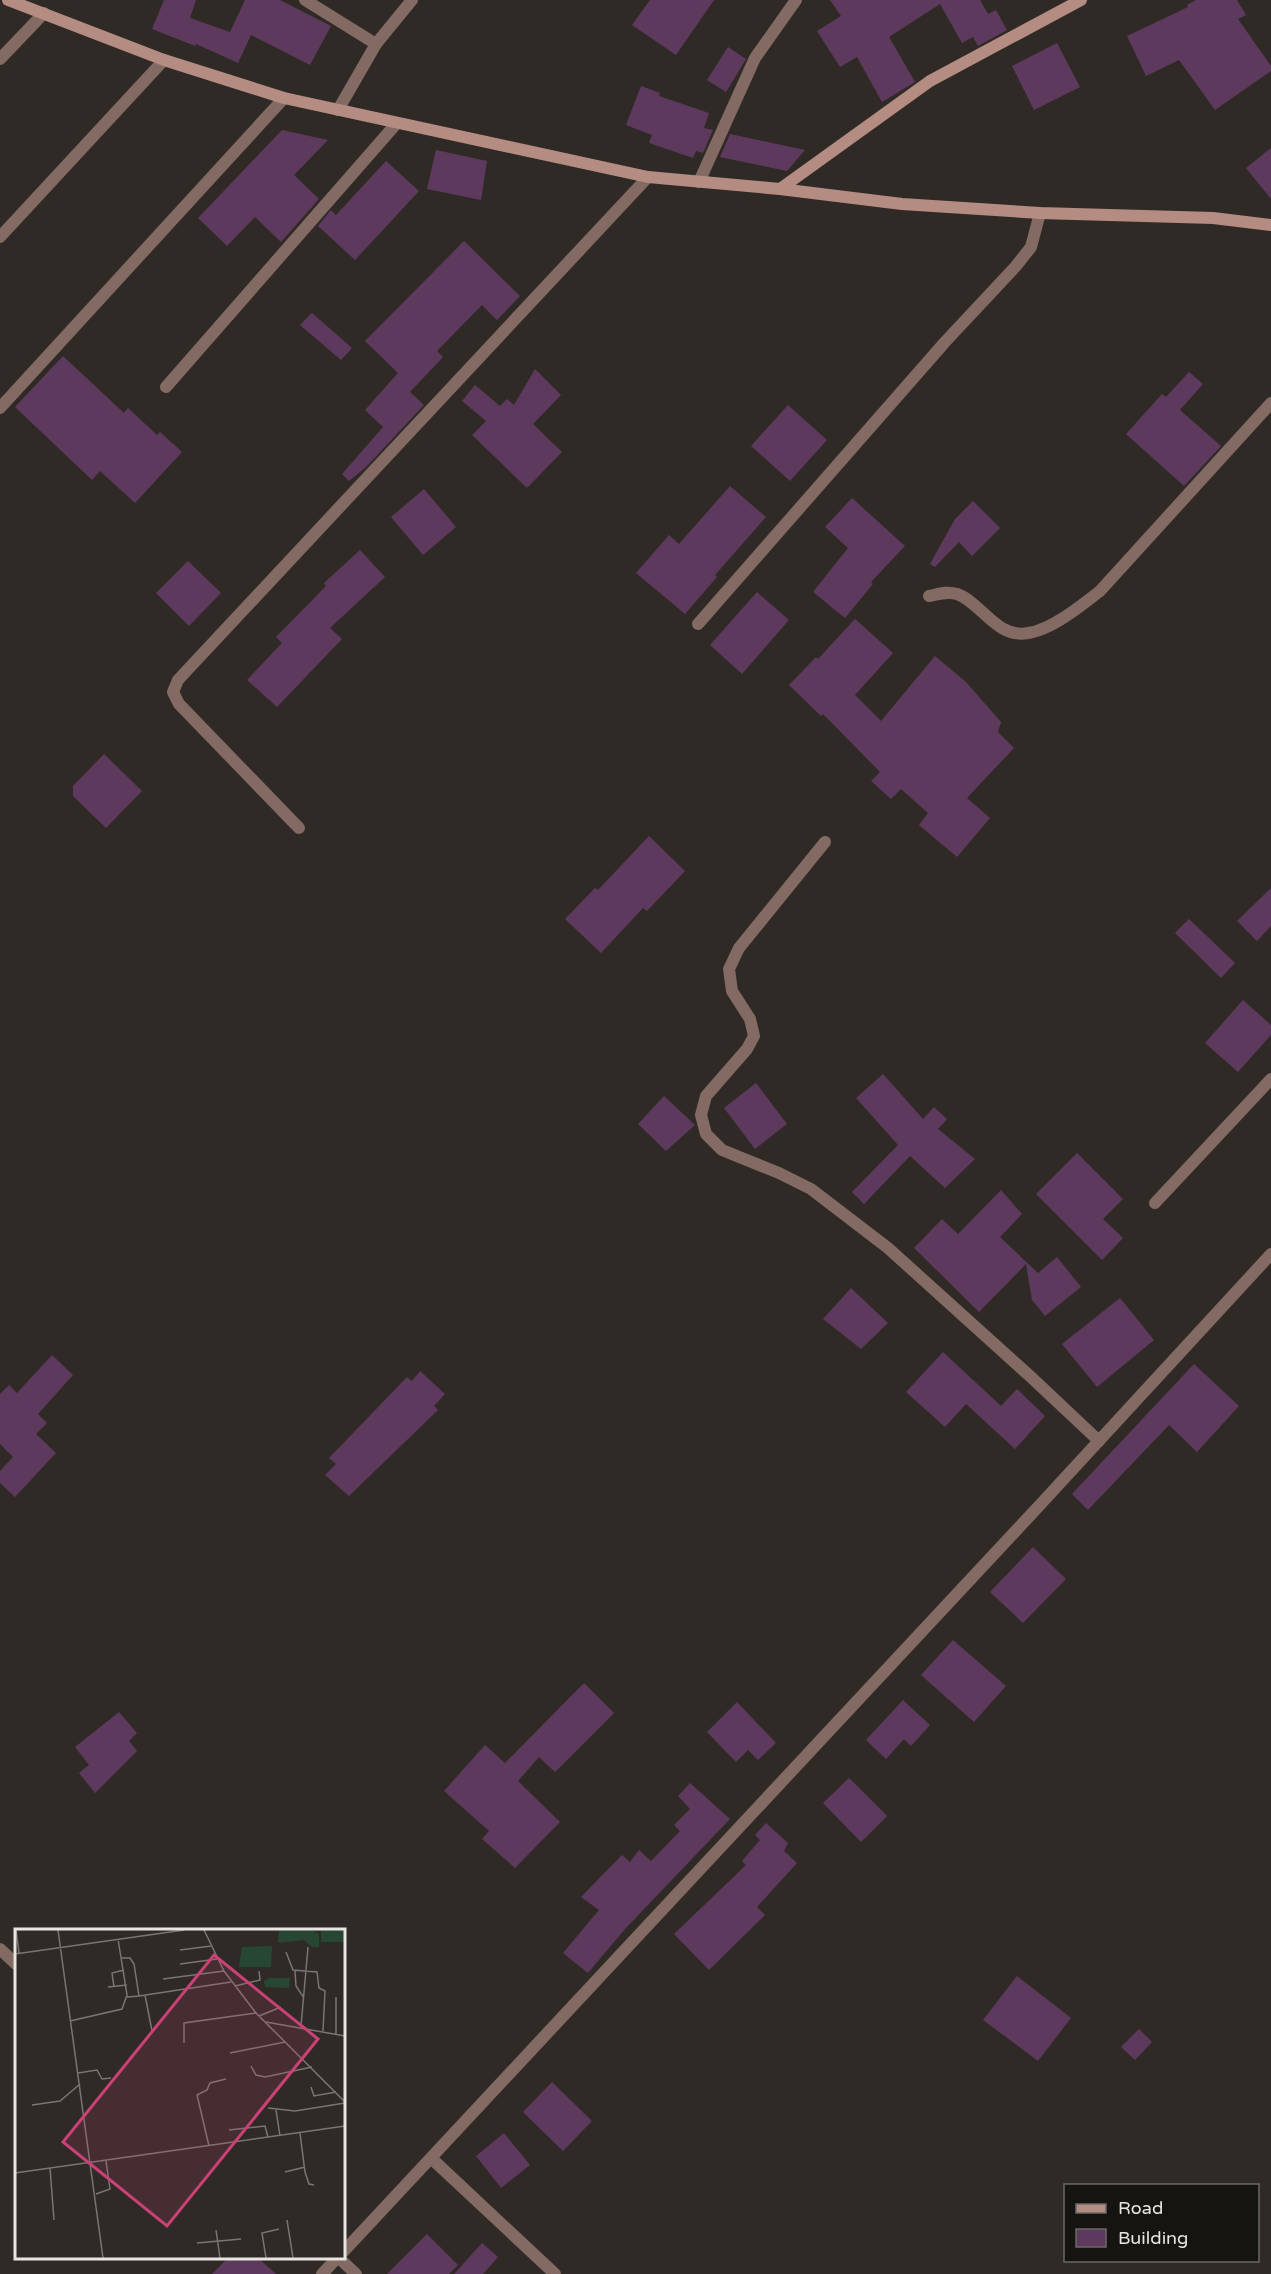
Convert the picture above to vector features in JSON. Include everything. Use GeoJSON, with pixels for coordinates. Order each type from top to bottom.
{"type":"FeatureCollection","features":[{"type":"Feature","properties":{"kind":"street"},"geometry":{"type":"LineString","coordinates":[[8,0],[164,60],[284,98],[648,177],[780,189],[902,204],[1040,213],[1213,218],[1271,225]]}},
{"type":"Feature","properties":{"kind":"street"},"geometry":{"type":"LineString","coordinates":[[305,0],[376,44]]}},
{"type":"Feature","properties":{"kind":"street"},"geometry":{"type":"LineString","coordinates":[[338,110],[376,44],[412,0]]}},
{"type":"Feature","properties":{"kind":"street"},"geometry":{"type":"LineString","coordinates":[[699,182],[755,58],[796,0]]}},
{"type":"Feature","properties":{"kind":"street"},"geometry":{"type":"LineString","coordinates":[[780,189],[930,81],[1060,5],[1081,0]]}},
{"type":"Feature","properties":{"kind":"street"},"geometry":{"type":"LineString","coordinates":[[0,59],[44,13]]}},
{"type":"Feature","properties":{"kind":"street"},"geometry":{"type":"LineString","coordinates":[[0,237],[164,60]]}},
{"type":"Feature","properties":{"kind":"street"},"geometry":{"type":"LineString","coordinates":[[0,408],[284,98]]}},
{"type":"Feature","properties":{"kind":"street"},"geometry":{"type":"LineString","coordinates":[[166,387],[396,124]]}},
{"type":"Feature","properties":{"kind":"street"},"geometry":{"type":"LineString","coordinates":[[298,828],[179,704],[173,692],[178,680],[648,177]]}},
{"type":"Feature","properties":{"kind":"street"},"geometry":{"type":"LineString","coordinates":[[698,624],[945,342],[1016,266],[1031,247],[1040,213]]}},
{"type":"Feature","properties":{"kind":"street"},"geometry":{"type":"LineString","coordinates":[[929,596],[945,592],[958,595],[1000,627],[1014,633],[1029,633],[1067,617],[1100,591],[1271,403]]}},
{"type":"Feature","properties":{"kind":"street"},"geometry":{"type":"LineString","coordinates":[[825,842],[739,948],[729,969],[732,991],[750,1019],[753,1036],[747,1049],[706,1096],[701,1115],[706,1134],[722,1150],[779,1173],[811,1189],[888,1248],[1099,1441]]}},
{"type":"Feature","properties":{"kind":"street"},"geometry":{"type":"LineString","coordinates":[[1155,1203],[1271,1078]]}},
{"type":"Feature","properties":{"kind":"street"},"geometry":{"type":"LineString","coordinates":[[345,2249],[1271,1254]]}},
{"type":"Feature","properties":{"kind":"street"},"geometry":{"type":"LineString","coordinates":[[0,1949],[15,1963]]}},
{"type":"Feature","properties":{"kind":"street"},"geometry":{"type":"LineString","coordinates":[[431,2158],[555,2274]]}},
{"type":"Feature","properties":{"kind":"street"},"geometry":{"type":"LineString","coordinates":[[321,2274],[337,2259]]}},
{"type":"Feature","properties":{"kind":"street"},"geometry":{"type":"LineString","coordinates":[[339,2259],[357,2274]]}},
{"type":"Feature","properties":{"kind":"building"},"geometry":{"type":"Polygon","coordinates":[[[164,0],[196,0],[190,18],[230,32],[245,0],[280,0],[331,26],[310,65],[251,35],[238,63],[196,44],[195,46],[152,29],[164,0]]]}},
{"type":"Feature","properties":{"kind":"building"},"geometry":{"type":"Polygon","coordinates":[[[650,0],[714,0],[676,55],[632,25],[650,0]]]}},
{"type":"Feature","properties":{"kind":"building"},"geometry":{"type":"Polygon","coordinates":[[[830,0],[980,0],[988,14],[996,10],[1007,30],[978,46],[973,37],[962,43],[940,4],[889,37],[915,82],[882,102],[857,57],[840,67],[817,31],[841,16],[830,0]]]}},
{"type":"Feature","properties":{"kind":"building"},"geometry":{"type":"Polygon","coordinates":[[[1196,0],[1237,0],[1246,15],[1238,19],[1271,66],[1271,71],[1215,110],[1179,60],[1146,76],[1127,36],[1188,7],[1187,5],[1196,0]]]}},
{"type":"Feature","properties":{"kind":"building"},"geometry":{"type":"Polygon","coordinates":[[[1057,43],[1080,87],[1034,110],[1012,66],[1057,43]]]}},
{"type":"Feature","properties":{"kind":"building"},"geometry":{"type":"Polygon","coordinates":[[[728,47],[746,59],[726,92],[707,80],[728,47]]]}},
{"type":"Feature","properties":{"kind":"building"},"geometry":{"type":"Polygon","coordinates":[[[641,86],[660,93],[659,96],[709,113],[704,128],[713,130],[703,153],[696,151],[693,158],[649,143],[652,135],[626,125],[641,86]]]}},
{"type":"Feature","properties":{"kind":"building"},"geometry":{"type":"Polygon","coordinates":[[[282,130],[328,140],[294,175],[319,199],[281,242],[255,217],[227,246],[198,218],[282,130]]]}},
{"type":"Feature","properties":{"kind":"building"},"geometry":{"type":"Polygon","coordinates":[[[730,134],[805,150],[787,171],[720,157],[730,134]]]}},
{"type":"Feature","properties":{"kind":"building"},"geometry":{"type":"Polygon","coordinates":[[[1271,148],[1271,199],[1246,168],[1271,148]]]}},
{"type":"Feature","properties":{"kind":"building"},"geometry":{"type":"Polygon","coordinates":[[[436,150],[487,161],[481,200],[427,189],[436,150]]]}},
{"type":"Feature","properties":{"kind":"building"},"geometry":{"type":"Polygon","coordinates":[[[386,161],[419,191],[355,260],[318,226],[331,210],[336,215],[386,161]]]}},
{"type":"Feature","properties":{"kind":"building"},"geometry":{"type":"Polygon","coordinates":[[[464,241],[520,296],[497,320],[482,305],[437,351],[443,357],[410,392],[424,405],[366,467],[349,481],[342,474],[383,427],[365,410],[398,373],[365,341],[464,241]]]}},
{"type":"Feature","properties":{"kind":"building"},"geometry":{"type":"Polygon","coordinates":[[[312,313],[352,348],[341,360],[300,325],[312,313]]]}},
{"type":"Feature","properties":{"kind":"building"},"geometry":{"type":"Polygon","coordinates":[[[63,356],[124,413],[128,408],[157,435],[160,432],[182,452],[135,503],[100,471],[92,480],[15,407],[63,356]]]}},
{"type":"Feature","properties":{"kind":"building"},"geometry":{"type":"Polygon","coordinates":[[[535,369],[561,395],[533,424],[562,452],[527,488],[472,435],[486,421],[462,401],[475,385],[500,406],[507,399],[514,405],[535,369]]]}},
{"type":"Feature","properties":{"kind":"building"},"geometry":{"type":"Polygon","coordinates":[[[1189,372],[1203,384],[1180,410],[1221,446],[1184,486],[1126,434],[1162,394],[1166,397],[1189,372]]]}},
{"type":"Feature","properties":{"kind":"building"},"geometry":{"type":"Polygon","coordinates":[[[788,405],[827,440],[790,481],[751,446],[788,405]]]}},
{"type":"Feature","properties":{"kind":"building"},"geometry":{"type":"Polygon","coordinates":[[[730,486],[766,517],[715,575],[717,577],[685,614],[636,573],[669,535],[679,544],[730,486]]]}},
{"type":"Feature","properties":{"kind":"building"},"geometry":{"type":"Polygon","coordinates":[[[424,489],[456,527],[423,555],[391,517],[424,489]]]}},
{"type":"Feature","properties":{"kind":"building"},"geometry":{"type":"Polygon","coordinates":[[[852,498],[905,546],[871,582],[873,584],[845,618],[813,592],[848,548],[825,527],[852,498]]]}},
{"type":"Feature","properties":{"kind":"building"},"geometry":{"type":"Polygon","coordinates":[[[973,501],[1000,528],[972,556],[959,542],[935,567],[930,564],[955,519],[973,501]]]}},
{"type":"Feature","properties":{"kind":"building"},"geometry":{"type":"Polygon","coordinates":[[[360,550],[385,577],[330,628],[342,639],[277,707],[247,680],[282,643],[276,637],[326,586],[324,583],[360,550]]]}},
{"type":"Feature","properties":{"kind":"building"},"geometry":{"type":"Polygon","coordinates":[[[188,561],[221,593],[189,626],[156,593],[188,561]]]}},
{"type":"Feature","properties":{"kind":"building"},"geometry":{"type":"Polygon","coordinates":[[[757,592],[789,620],[742,674],[710,645],[757,592]]]}},
{"type":"Feature","properties":{"kind":"building"},"geometry":{"type":"Polygon","coordinates":[[[855,619],[893,653],[855,695],[881,721],[935,656],[966,682],[1001,722],[998,732],[1014,748],[967,798],[990,818],[957,857],[919,825],[928,813],[901,789],[891,799],[871,781],[880,772],[823,714],[821,716],[789,685],[816,657],[818,659],[855,619]]]}},
{"type":"Feature","properties":{"kind":"building"},"geometry":{"type":"Polygon","coordinates":[[[104,754],[142,791],[106,828],[73,796],[73,786],[104,754]]]}},
{"type":"Feature","properties":{"kind":"building"},"geometry":{"type":"Polygon","coordinates":[[[649,836],[685,871],[647,911],[643,908],[601,953],[565,919],[595,888],[598,890],[649,836]]]}},
{"type":"Feature","properties":{"kind":"building"},"geometry":{"type":"Polygon","coordinates":[[[1271,888],[1271,926],[1257,941],[1237,921],[1271,888]]]}},
{"type":"Feature","properties":{"kind":"building"},"geometry":{"type":"Polygon","coordinates":[[[1189,919],[1235,963],[1221,978],[1175,933],[1189,919]]]}},
{"type":"Feature","properties":{"kind":"building"},"geometry":{"type":"Polygon","coordinates":[[[1243,1000],[1271,1025],[1271,1035],[1238,1072],[1205,1043],[1243,1000]]]}},
{"type":"Feature","properties":{"kind":"building"},"geometry":{"type":"Polygon","coordinates":[[[883,1074],[923,1119],[934,1107],[947,1119],[938,1129],[975,1159],[945,1188],[910,1156],[864,1204],[852,1192],[898,1145],[856,1098],[883,1074]]]}},
{"type":"Feature","properties":{"kind":"building"},"geometry":{"type":"Polygon","coordinates":[[[756,1083],[787,1124],[755,1149],[724,1108],[756,1083]]]}},
{"type":"Feature","properties":{"kind":"building"},"geometry":{"type":"Polygon","coordinates":[[[664,1096],[695,1125],[666,1151],[638,1124],[664,1096]]]}},
{"type":"Feature","properties":{"kind":"building"},"geometry":{"type":"Polygon","coordinates":[[[1077,1153],[1123,1199],[1103,1219],[1123,1238],[1102,1260],[1036,1194],[1077,1153]]]}},
{"type":"Feature","properties":{"kind":"building"},"geometry":{"type":"Polygon","coordinates":[[[1001,1190],[1022,1214],[1000,1237],[1038,1273],[1057,1257],[1081,1287],[1045,1316],[1032,1300],[1026,1264],[979,1312],[914,1248],[942,1219],[958,1234],[1001,1190]]]}},
{"type":"Feature","properties":{"kind":"building"},"geometry":{"type":"Polygon","coordinates":[[[851,1288],[888,1323],[861,1349],[823,1319],[851,1288]]]}},
{"type":"Feature","properties":{"kind":"building"},"geometry":{"type":"Polygon","coordinates":[[[1120,1298],[1154,1340],[1097,1387],[1062,1344],[1120,1298]]]}},
{"type":"Feature","properties":{"kind":"building"},"geometry":{"type":"Polygon","coordinates":[[[943,1352],[1001,1406],[1017,1389],[1045,1416],[1015,1449],[966,1404],[945,1427],[906,1392],[943,1352]]]}},
{"type":"Feature","properties":{"kind":"building"},"geometry":{"type":"Polygon","coordinates":[[[52,1355],[73,1375],[38,1414],[47,1423],[36,1434],[56,1453],[15,1497],[0,1483],[0,1471],[13,1457],[0,1444],[0,1394],[9,1385],[17,1393],[52,1355]]]}},
{"type":"Feature","properties":{"kind":"building"},"geometry":{"type":"Polygon","coordinates":[[[1194,1364],[1239,1406],[1197,1452],[1169,1425],[1088,1510],[1072,1494],[1194,1364]]]}},
{"type":"Feature","properties":{"kind":"building"},"geometry":{"type":"Polygon","coordinates":[[[420,1371],[445,1394],[434,1406],[438,1410],[349,1496],[325,1475],[336,1464],[329,1458],[407,1377],[412,1381],[420,1371]]]}},
{"type":"Feature","properties":{"kind":"building"},"geometry":{"type":"Polygon","coordinates":[[[1033,1547],[1066,1579],[1023,1623],[990,1592],[1033,1547]]]}},
{"type":"Feature","properties":{"kind":"building"},"geometry":{"type":"Polygon","coordinates":[[[953,1640],[1006,1686],[974,1722],[921,1675],[953,1640]]]}},
{"type":"Feature","properties":{"kind":"building"},"geometry":{"type":"Polygon","coordinates":[[[584,1683],[614,1713],[555,1772],[539,1757],[518,1781],[560,1822],[515,1868],[482,1839],[489,1831],[444,1791],[485,1745],[505,1763],[584,1683]]]}},
{"type":"Feature","properties":{"kind":"building"},"geometry":{"type":"Polygon","coordinates":[[[903,1700],[930,1725],[911,1746],[904,1739],[886,1759],[866,1740],[903,1700]]]}},
{"type":"Feature","properties":{"kind":"building"},"geometry":{"type":"Polygon","coordinates":[[[737,1702],[776,1743],[758,1760],[748,1750],[736,1762],[707,1732],[737,1702]]]}},
{"type":"Feature","properties":{"kind":"building"},"geometry":{"type":"Polygon","coordinates":[[[119,1712],[137,1733],[129,1741],[137,1751],[95,1793],[79,1773],[89,1765],[75,1747],[119,1712]]]}},
{"type":"Feature","properties":{"kind":"building"},"geometry":{"type":"Polygon","coordinates":[[[849,1778],[887,1816],[861,1842],[823,1803],[849,1778]]]}},
{"type":"Feature","properties":{"kind":"building"},"geometry":{"type":"Polygon","coordinates":[[[690,1783],[730,1819],[625,1929],[588,1973],[563,1953],[599,1910],[581,1897],[622,1855],[630,1862],[639,1850],[651,1861],[680,1831],[674,1825],[690,1809],[678,1796],[690,1783]]]}},
{"type":"Feature","properties":{"kind":"building"},"geometry":{"type":"Polygon","coordinates":[[[766,1823],[788,1843],[784,1851],[797,1863],[757,1907],[765,1915],[709,1970],[674,1934],[746,1865],[742,1861],[760,1840],[755,1835],[766,1823]]]}},
{"type":"Feature","properties":{"kind":"building"},"geometry":{"type":"Polygon","coordinates":[[[1017,1976],[1071,2018],[1038,2061],[983,2020],[1017,1976]]]}},
{"type":"Feature","properties":{"kind":"building"},"geometry":{"type":"Polygon","coordinates":[[[1139,2029],[1152,2042],[1135,2060],[1121,2047],[1139,2029]]]}},
{"type":"Feature","properties":{"kind":"building"},"geometry":{"type":"Polygon","coordinates":[[[552,2082],[592,2121],[563,2151],[523,2112],[552,2082]]]}},
{"type":"Feature","properties":{"kind":"building"},"geometry":{"type":"Polygon","coordinates":[[[504,2133],[530,2165],[501,2188],[476,2156],[504,2133]]]}},
{"type":"Feature","properties":{"kind":"building"},"geometry":{"type":"Polygon","coordinates":[[[427,2234],[458,2265],[449,2274],[387,2274],[427,2234]]]}},
{"type":"Feature","properties":{"kind":"building"},"geometry":{"type":"Polygon","coordinates":[[[482,2243],[498,2257],[483,2274],[454,2274],[482,2243]]]}},
{"type":"Feature","properties":{"kind":"building"},"geometry":{"type":"Polygon","coordinates":[[[227,2259],[259,2259],[276,2274],[212,2274],[227,2259]]]}}]}
